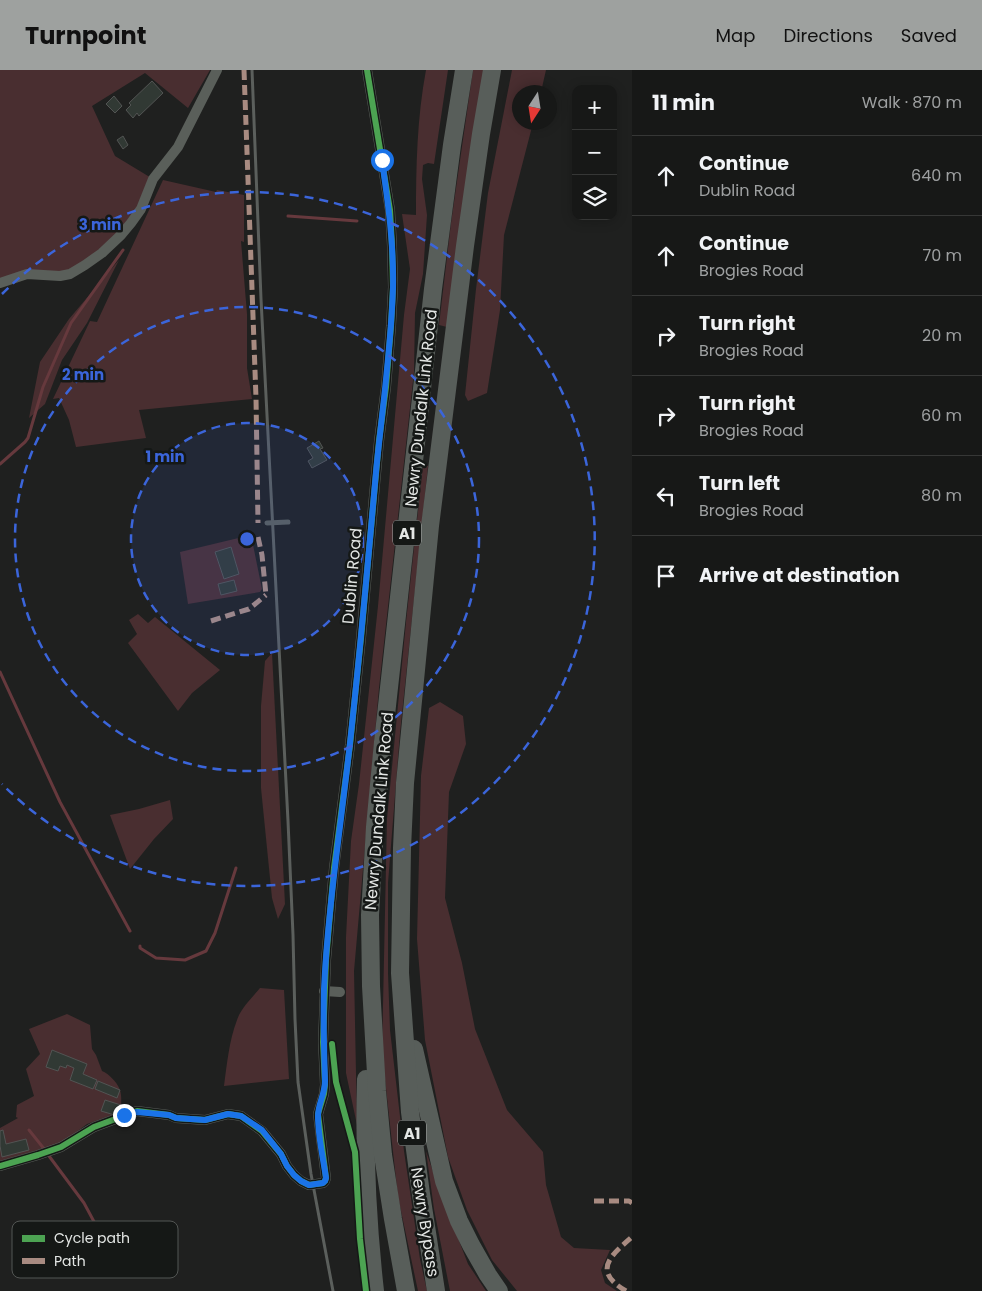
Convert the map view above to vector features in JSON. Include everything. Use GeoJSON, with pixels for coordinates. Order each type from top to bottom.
{"type":"FeatureCollection","features":[{"type":"Feature","properties":{"kind":"highway","name":"Newry Dundalk Link Road"},"geometry":{"type":"LineString","coordinates":[[400,973],[405,783],[430,526],[465,246],[492,71]]}},
{"type":"Feature","properties":{"kind":"highway","name":"Newry Dundalk Link Road"},"geometry":{"type":"LineString","coordinates":[[371,986],[371,905],[375,827],[383,742],[433,289],[463,74]]}},
{"type":"Feature","properties":{"kind":"highway","name":"Newry Bypass"},"geometry":{"type":"LineString","coordinates":[[400,973],[410,1112],[420,1194],[436,1291]]}},
{"type":"Feature","properties":{"kind":"highway"},"geometry":{"type":"LineString","coordinates":[[400,973],[407,997],[413,1045],[444,1181],[459,1221],[488,1275],[499,1291]]}},
{"type":"Feature","properties":{"kind":"highway","name":"Newry Bypass"},"geometry":{"type":"LineString","coordinates":[[371,986],[383,1155],[406,1291]]}},
{"type":"Feature","properties":{"kind":"highway"},"geometry":{"type":"LineString","coordinates":[[371,986],[365,1117],[366,1191],[369,1242],[375,1291]]}},
{"type":"Feature","properties":{"kind":"street"},"geometry":{"type":"LineString","coordinates":[[0,283],[27,274],[60,276],[70,274],[102,253],[132,224],[141,209],[153,179],[178,147],[217,70]]}},
{"type":"Feature","properties":{"kind":"street","name":"Dublin Road"},"geometry":{"type":"LineString","coordinates":[[0,1166],[61,1147],[94,1127],[137,1112],[205,1120],[228,1114],[241,1116],[262,1130],[281,1154],[287,1166],[301,1181],[309,1185],[325,1181],[318,1114],[325,1085],[323,1042],[324,991],[330,915],[354,706],[392,316],[393,287],[390,210],[367,70]]}},
{"type":"Feature","properties":{"kind":"street"},"geometry":{"type":"LineString","coordinates":[[324,991],[340,992]]}},
{"type":"Feature","properties":{"kind":"lane"},"geometry":{"type":"LineString","coordinates":[[267,523],[288,522]]}},
{"type":"Feature","properties":{"kind":"shaded area"},"geometry":{"type":"Polygon","coordinates":[[[0,70],[210,70],[188,108],[145,73],[92,106],[115,156],[153,179],[131,224],[70,274],[0,282],[0,70]]]}},
{"type":"Feature","properties":{"kind":"shaded area"},"geometry":{"type":"Polygon","coordinates":[[[426,70],[448,70],[434,164],[428,163],[423,165],[422,179],[427,215],[423,274],[415,313],[414,372],[379,688],[354,971],[357,1125],[346,1073],[346,937],[351,841],[378,606],[404,315],[410,269],[402,214],[416,215],[418,142],[426,70]]]}},
{"type":"Feature","properties":{"kind":"shaded area"},"geometry":{"type":"Polygon","coordinates":[[[473,70],[485,70],[447,327],[439,325],[451,223],[473,70]]]}},
{"type":"Feature","properties":{"kind":"shaded area"},"geometry":{"type":"Polygon","coordinates":[[[512,70],[546,70],[543,85],[512,85],[512,130],[531,130],[504,235],[500,310],[487,393],[468,401],[465,395],[488,193],[512,70]]]}},
{"type":"Feature","properties":{"kind":"shaded area"},"geometry":{"type":"Polygon","coordinates":[[[163,180],[216,192],[217,190],[244,195],[244,242],[241,241],[247,314],[247,368],[252,399],[139,410],[146,438],[76,447],[69,420],[59,398],[53,399],[90,321],[97,322],[163,180]]]}},
{"type":"Feature","properties":{"kind":"shaded area"},"geometry":{"type":"Polygon","coordinates":[[[119,260],[87,323],[62,360],[45,404],[29,418],[40,362],[69,319],[119,260]]]}},
{"type":"Feature","properties":{"kind":"shaded area"},"geometry":{"type":"Polygon","coordinates":[[[423,465],[428,466],[400,733],[388,883],[390,1030],[404,1151],[420,1259],[427,1291],[418,1291],[398,1197],[382,1052],[387,819],[423,465]]]}},
{"type":"Feature","properties":{"kind":"shaded area"},"geometry":{"type":"Polygon","coordinates":[[[251,535],[262,589],[260,592],[188,604],[180,552],[251,535]]]}},
{"type":"Feature","properties":{"kind":"shaded area"},"geometry":{"type":"Polygon","coordinates":[[[138,614],[148,623],[155,617],[220,670],[192,693],[178,711],[128,643],[137,634],[129,620],[138,614]]]}},
{"type":"Feature","properties":{"kind":"shaded area"},"geometry":{"type":"Polygon","coordinates":[[[272,653],[285,904],[278,919],[272,898],[261,788],[261,706],[265,661],[272,653]]]}},
{"type":"Feature","properties":{"kind":"shaded area"},"geometry":{"type":"Polygon","coordinates":[[[440,702],[463,716],[466,744],[449,792],[445,898],[462,963],[475,1029],[507,1110],[543,1152],[546,1185],[561,1237],[574,1248],[610,1250],[601,1270],[605,1283],[617,1291],[517,1291],[492,1260],[467,1210],[448,1157],[425,1040],[417,939],[421,776],[429,708],[440,702]]]}},
{"type":"Feature","properties":{"kind":"shaded area"},"geometry":{"type":"Polygon","coordinates":[[[170,800],[173,819],[130,869],[110,815],[170,800]]]}},
{"type":"Feature","properties":{"kind":"shaded area"},"geometry":{"type":"Polygon","coordinates":[[[260,988],[284,990],[289,1079],[224,1086],[234,1028],[244,1007],[260,988]]]}},
{"type":"Feature","properties":{"kind":"shaded area"},"geometry":{"type":"Polygon","coordinates":[[[67,1014],[90,1025],[92,1049],[102,1071],[117,1084],[120,1090],[121,1112],[87,1124],[62,1143],[0,1161],[0,1128],[18,1118],[16,1117],[17,1105],[34,1096],[26,1069],[40,1054],[29,1029],[67,1014]]]}},
{"type":"Feature","properties":{"kind":"shaded area"},"geometry":{"type":"Polygon","coordinates":[[[426,1151],[468,1264],[486,1291],[450,1291],[434,1209],[426,1151]]]}},
{"type":"Feature","properties":{"kind":"building"},"geometry":{"type":"Polygon","coordinates":[[[152,81],[163,93],[139,116],[137,113],[133,118],[126,110],[131,105],[129,103],[152,81]]]}},
{"type":"Feature","properties":{"kind":"building"},"geometry":{"type":"Polygon","coordinates":[[[114,96],[122,106],[115,113],[106,104],[114,96]]]}},
{"type":"Feature","properties":{"kind":"building"},"geometry":{"type":"Polygon","coordinates":[[[123,136],[128,145],[123,149],[117,140],[123,136]]]}},
{"type":"Feature","properties":{"kind":"building"},"geometry":{"type":"Polygon","coordinates":[[[319,441],[323,448],[320,449],[327,460],[312,468],[308,461],[313,458],[307,448],[319,441]]]}},
{"type":"Feature","properties":{"kind":"building"},"geometry":{"type":"Polygon","coordinates":[[[231,547],[239,574],[224,579],[215,552],[231,547]]]}},
{"type":"Feature","properties":{"kind":"building"},"geometry":{"type":"Polygon","coordinates":[[[234,580],[237,591],[221,595],[218,584],[234,580]]]}},
{"type":"Feature","properties":{"kind":"building"},"geometry":{"type":"Polygon","coordinates":[[[52,1050],[87,1064],[83,1074],[97,1080],[93,1089],[70,1080],[74,1068],[67,1065],[66,1068],[60,1066],[58,1071],[46,1067],[52,1050]]]}},
{"type":"Feature","properties":{"kind":"building"},"geometry":{"type":"Polygon","coordinates":[[[98,1081],[120,1090],[117,1098],[95,1089],[98,1081]]]}},
{"type":"Feature","properties":{"kind":"building"},"geometry":{"type":"Polygon","coordinates":[[[105,1100],[121,1105],[118,1116],[101,1111],[105,1100]]]}},
{"type":"Feature","properties":{"kind":"building"},"geometry":{"type":"Polygon","coordinates":[[[3,1130],[6,1144],[26,1139],[29,1150],[2,1157],[0,1131],[3,1130]]]}},
{"type":"Feature","properties":{"kind":"waterway"},"geometry":{"type":"LineString","coordinates":[[288,216],[357,221]]}},
{"type":"Feature","properties":{"kind":"waterway"},"geometry":{"type":"LineString","coordinates":[[0,464],[28,438],[43,387],[71,323],[123,250]]}},
{"type":"Feature","properties":{"kind":"waterway"},"geometry":{"type":"LineString","coordinates":[[0,672],[60,802],[130,931]]}},
{"type":"Feature","properties":{"kind":"waterway"},"geometry":{"type":"LineString","coordinates":[[140,946],[140,948],[156,958],[185,960],[206,951],[215,933],[236,868]]}},
{"type":"Feature","properties":{"kind":"waterway"},"geometry":{"type":"LineString","coordinates":[[29,1130],[45,1150]]}},
{"type":"Feature","properties":{"kind":"waterway"},"geometry":{"type":"LineString","coordinates":[[49,1156],[84,1203],[94,1221]]}},
{"type":"Feature","properties":{"kind":"railway"},"geometry":{"type":"LineString","coordinates":[[252,70],[261,299],[288,821],[298,1082],[311,1174],[333,1291]]}},
{"type":"Feature","properties":{"kind":"marked path"},"geometry":{"type":"LineString","coordinates":[[244,70],[256,398],[258,523]]}},
{"type":"Feature","properties":{"kind":"marked path"},"geometry":{"type":"LineString","coordinates":[[258,537],[262,555],[266,595]]}},
{"type":"Feature","properties":{"kind":"marked path"},"geometry":{"type":"LineString","coordinates":[[211,621],[249,609],[266,595]]}},
{"type":"Feature","properties":{"kind":"marked path"},"geometry":{"type":"LineString","coordinates":[[594,1201],[629,1201],[632,1203]]}},
{"type":"Feature","properties":{"kind":"marked path"},"geometry":{"type":"LineString","coordinates":[[626,1291],[616,1284],[607,1270],[611,1257],[632,1237]]}},
{"type":"Feature","properties":{"kind":"cycle path"},"geometry":{"type":"LineString","coordinates":[[0,1166],[61,1147],[94,1127],[137,1111],[169,1115],[176,1118],[205,1120],[228,1114],[241,1116],[262,1131],[281,1154],[294,1175],[301,1181],[309,1185],[325,1181],[318,1114],[325,1085],[323,1042],[326,960],[334,868],[350,745],[379,441],[386,387],[393,287],[390,210],[367,70]]}},
{"type":"Feature","properties":{"kind":"cycle path"},"geometry":{"type":"LineString","coordinates":[[332,1044],[336,1082],[355,1152],[360,1239],[366,1291]]}},
{"type":"Feature","properties":{"kind":"route"},"geometry":{"type":"LineString","coordinates":[[124,1115],[137,1112],[169,1115],[192,1120],[205,1120],[228,1114],[241,1116],[262,1130],[272,1141],[287,1166],[301,1181],[309,1185],[323,1183],[326,1178],[318,1114],[325,1085],[323,1042],[326,960],[334,868],[361,638],[391,326],[393,287],[392,246],[390,210],[382,160]]}}]}
